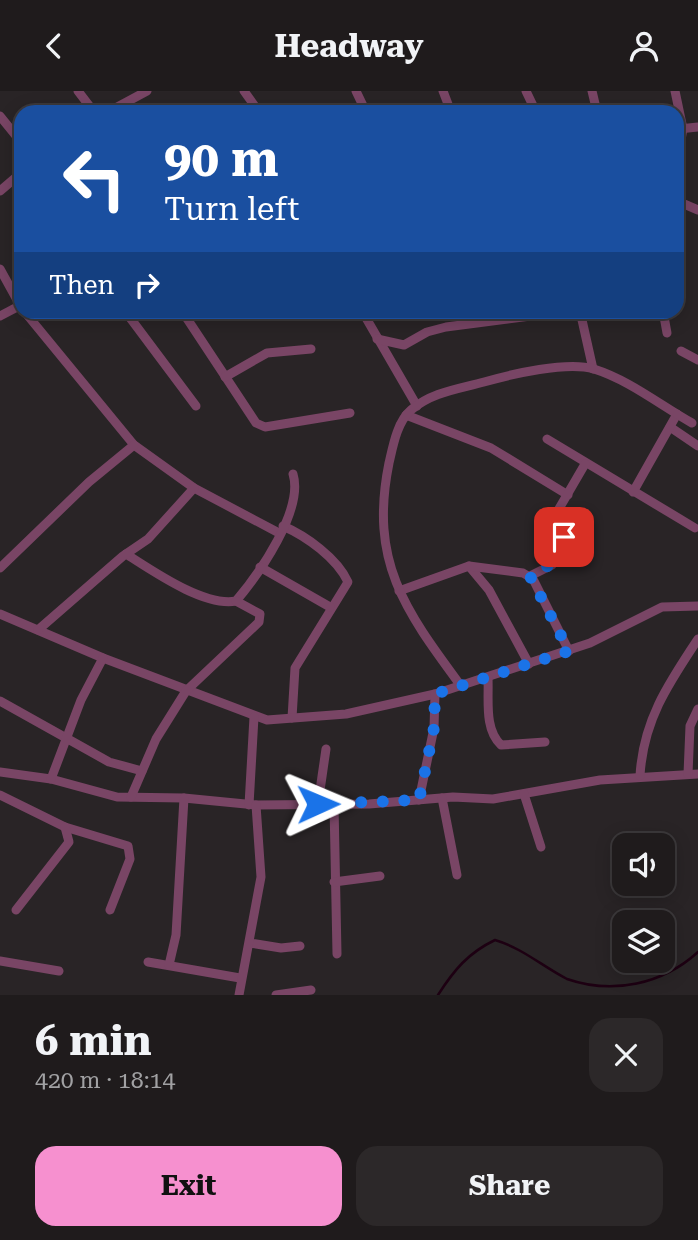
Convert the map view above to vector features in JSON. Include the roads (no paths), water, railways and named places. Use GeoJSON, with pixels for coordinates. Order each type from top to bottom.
{"type":"FeatureCollection","features":[{"type":"Feature","properties":{"kind":"street"},"geometry":{"type":"LineString","coordinates":[[78,91],[89,105]]}},
{"type":"Feature","properties":{"kind":"street"},"geometry":{"type":"LineString","coordinates":[[121,105],[147,91]]}},
{"type":"Feature","properties":{"kind":"street"},"geometry":{"type":"LineString","coordinates":[[0,115],[14,133]]}},
{"type":"Feature","properties":{"kind":"street"},"geometry":{"type":"LineString","coordinates":[[0,191],[14,179]]}},
{"type":"Feature","properties":{"kind":"street"},"geometry":{"type":"LineString","coordinates":[[0,269],[14,293]]}},
{"type":"Feature","properties":{"kind":"street"},"geometry":{"type":"LineString","coordinates":[[32,319],[134,445],[194,488],[281,530],[300,533],[347,578],[347,585],[330,607],[295,668],[292,718]]}},
{"type":"Feature","properties":{"kind":"street"},"geometry":{"type":"LineString","coordinates":[[131,319],[196,406]]}},
{"type":"Feature","properties":{"kind":"street"},"geometry":{"type":"LineString","coordinates":[[187,319],[243,400],[250,417],[265,427],[350,414]]}},
{"type":"Feature","properties":{"kind":"street"},"geometry":{"type":"LineString","coordinates":[[366,319],[418,406]]}},
{"type":"Feature","properties":{"kind":"street"},"geometry":{"type":"LineString","coordinates":[[377,339],[404,345],[427,332],[446,327],[508,319]]}},
{"type":"Feature","properties":{"kind":"street"},"geometry":{"type":"LineString","coordinates":[[582,319],[593,369]]}},
{"type":"Feature","properties":{"kind":"street"},"geometry":{"type":"LineString","coordinates":[[664,319],[667,333]]}},
{"type":"Feature","properties":{"kind":"street"},"geometry":{"type":"LineString","coordinates":[[225,377],[267,353],[311,349]]}},
{"type":"Feature","properties":{"kind":"street"},"geometry":{"type":"LineString","coordinates":[[681,351],[698,360]]}},
{"type":"Feature","properties":{"kind":"street"},"geometry":{"type":"LineString","coordinates":[[461,686],[425,637],[398,591],[390,569],[382,503],[390,460],[406,415],[445,391],[525,371],[593,369],[640,391],[692,423]]}},
{"type":"Feature","properties":{"kind":"street"},"geometry":{"type":"LineString","coordinates":[[633,492],[677,414]]}},
{"type":"Feature","properties":{"kind":"street"},"geometry":{"type":"LineString","coordinates":[[406,415],[491,449],[568,495]]}},
{"type":"Feature","properties":{"kind":"street"},"geometry":{"type":"LineString","coordinates":[[670,427],[698,446]]}},
{"type":"Feature","properties":{"kind":"street"},"geometry":{"type":"LineString","coordinates":[[547,439],[695,528]]}},
{"type":"Feature","properties":{"kind":"street"},"geometry":{"type":"LineString","coordinates":[[0,568],[89,482],[134,445]]}},
{"type":"Feature","properties":{"kind":"street"},"geometry":{"type":"LineString","coordinates":[[398,591],[469,566],[530,576],[552,565],[564,543],[553,519],[585,464]]}},
{"type":"Feature","properties":{"kind":"street"},"geometry":{"type":"LineString","coordinates":[[236,601],[281,530],[295,495],[293,474]]}},
{"type":"Feature","properties":{"kind":"street"},"geometry":{"type":"LineString","coordinates":[[38,630],[126,554],[148,539],[194,488]]}},
{"type":"Feature","properties":{"kind":"street"},"geometry":{"type":"LineString","coordinates":[[126,554],[206,599],[223,603],[236,601],[260,614],[259,622],[186,691],[156,740],[131,797]]}},
{"type":"Feature","properties":{"kind":"street"},"geometry":{"type":"LineString","coordinates":[[469,566],[489,590],[529,664]]}},
{"type":"Feature","properties":{"kind":"street"},"geometry":{"type":"LineString","coordinates":[[260,567],[330,607]]}},
{"type":"Feature","properties":{"kind":"street"},"geometry":{"type":"LineString","coordinates":[[530,576],[569,651]]}},
{"type":"Feature","properties":{"kind":"street"},"geometry":{"type":"LineString","coordinates":[[0,614],[254,717],[292,718],[345,714],[435,694],[569,651],[662,607],[698,606]]}},
{"type":"Feature","properties":{"kind":"street"},"geometry":{"type":"LineString","coordinates":[[640,776],[642,746],[651,718],[698,639]]}},
{"type":"Feature","properties":{"kind":"street"},"geometry":{"type":"LineString","coordinates":[[51,779],[64,739],[103,658]]}},
{"type":"Feature","properties":{"kind":"street"},"geometry":{"type":"LineString","coordinates":[[488,678],[490,728],[495,740],[501,745],[545,742]]}},
{"type":"Feature","properties":{"kind":"street"},"geometry":{"type":"LineString","coordinates":[[419,800],[434,728],[435,694]]}},
{"type":"Feature","properties":{"kind":"street"},"geometry":{"type":"LineString","coordinates":[[0,701],[108,762],[142,771]]}},
{"type":"Feature","properties":{"kind":"street"},"geometry":{"type":"LineString","coordinates":[[0,772],[51,779],[111,796],[184,798],[253,805],[442,798],[493,799],[640,776],[693,774],[690,726],[698,709]]}},
{"type":"Feature","properties":{"kind":"street"},"geometry":{"type":"LineString","coordinates":[[239,995],[240,978],[250,943],[261,877],[253,805],[254,717]]}},
{"type":"Feature","properties":{"kind":"street"},"geometry":{"type":"LineString","coordinates":[[318,804],[326,749]]}},
{"type":"Feature","properties":{"kind":"street"},"geometry":{"type":"LineString","coordinates":[[524,794],[541,847]]}},
{"type":"Feature","properties":{"kind":"street"},"geometry":{"type":"LineString","coordinates":[[0,795],[65,827],[128,846],[130,859],[110,910]]}},
{"type":"Feature","properties":{"kind":"street"},"geometry":{"type":"LineString","coordinates":[[169,965],[176,935],[184,798]]}},
{"type":"Feature","properties":{"kind":"street"},"geometry":{"type":"LineString","coordinates":[[442,798],[457,875]]}},
{"type":"Feature","properties":{"kind":"street"},"geometry":{"type":"LineString","coordinates":[[334,804],[337,954]]}},
{"type":"Feature","properties":{"kind":"street"},"geometry":{"type":"LineString","coordinates":[[16,910],[69,842],[65,827]]}},
{"type":"Feature","properties":{"kind":"street"},"geometry":{"type":"LineString","coordinates":[[334,882],[380,876]]}},
{"type":"Feature","properties":{"kind":"street"},"geometry":{"type":"LineString","coordinates":[[250,943],[281,948],[300,946]]}},
{"type":"Feature","properties":{"kind":"street"},"geometry":{"type":"LineString","coordinates":[[0,961],[59,971]]}},
{"type":"Feature","properties":{"kind":"street"},"geometry":{"type":"LineString","coordinates":[[148,962],[240,978]]}},
{"type":"Feature","properties":{"kind":"street"},"geometry":{"type":"LineString","coordinates":[[276,995],[311,990]]}},
{"type":"Feature","properties":{"kind":"waterway"},"geometry":{"type":"LineString","coordinates":[[438,995],[462,963],[495,940],[523,952],[567,979],[602,986],[619,986],[653,979],[669,972],[698,952]]}}]}
